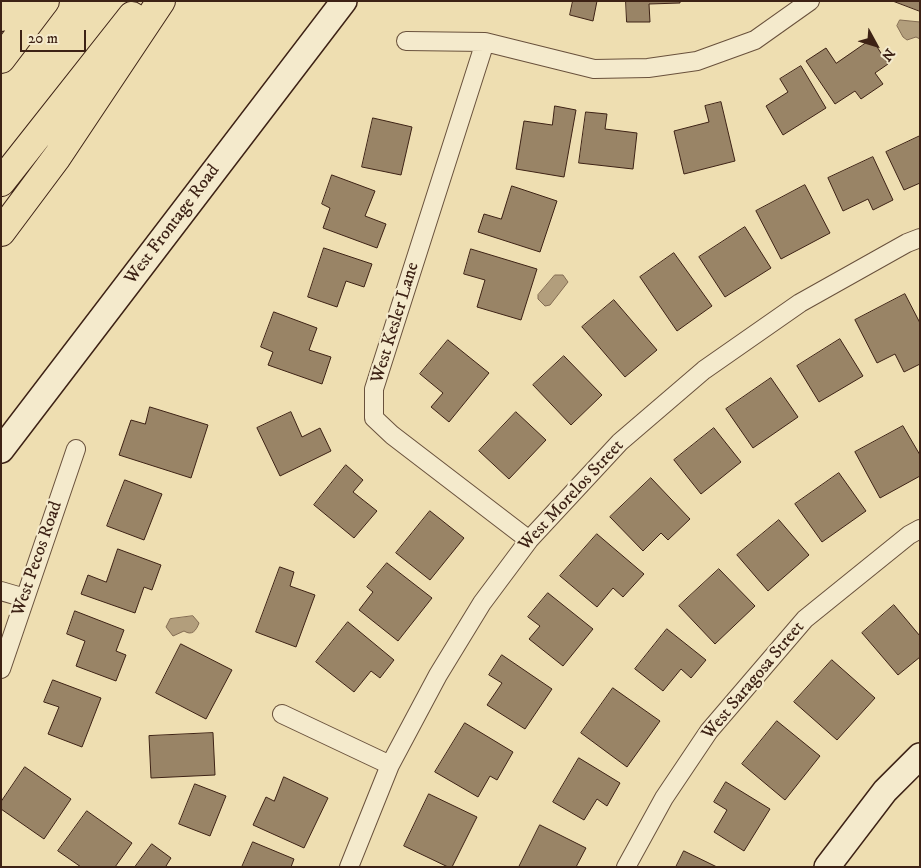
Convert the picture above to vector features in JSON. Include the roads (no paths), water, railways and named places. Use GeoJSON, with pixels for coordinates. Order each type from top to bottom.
{"type":"FeatureCollection","features":[{"type":"Feature","properties":{"kind":"highway"},"geometry":{"type":"LineString","coordinates":[[1,17],[13,1]]}},
{"type":"Feature","properties":{"kind":"highway"},"geometry":{"type":"LineString","coordinates":[[1,59],[45,1]]}},
{"type":"Feature","properties":{"kind":"highway"},"geometry":{"type":"LineString","coordinates":[[1,182],[144,1]]}},
{"type":"Feature","properties":{"kind":"highway"},"geometry":{"type":"LineString","coordinates":[[1,232],[57,157],[161,1]]}},
{"type":"Feature","properties":{"kind":"street","name":"West Frontage Road"},"geometry":{"type":"LineString","coordinates":[[1,450],[344,1]]}},
{"type":"Feature","properties":{"kind":"street"},"geometry":{"type":"LineString","coordinates":[[406,41],[485,42],[594,70],[648,68],[697,61],[755,40],[810,1]]}},
{"type":"Feature","properties":{"kind":"street","name":"West Kesler Lane"},"geometry":{"type":"LineString","coordinates":[[485,42],[374,389],[374,418],[392,435],[528,540]]}},
{"type":"Feature","properties":{"kind":"street","name":"West Morelos Street"},"geometry":{"type":"LineString","coordinates":[[349,867],[390,765],[438,675],[482,603],[528,540],[620,442],[704,370],[800,304],[907,243],[920,238]]}},
{"type":"Feature","properties":{"kind":"street","name":"West Pecos Road"},"geometry":{"type":"LineString","coordinates":[[1,669],[76,449]]}},
{"type":"Feature","properties":{"kind":"street","name":"West Saragosa Street"},"geometry":{"type":"LineString","coordinates":[[626,867],[664,798],[709,731],[805,620],[920,528]]}},
{"type":"Feature","properties":{"kind":"street"},"geometry":{"type":"LineString","coordinates":[[1,591],[25,598]]}},
{"type":"Feature","properties":{"kind":"street"},"geometry":{"type":"LineString","coordinates":[[282,714],[390,765]]}},
{"type":"Feature","properties":{"kind":"street"},"geometry":{"type":"LineString","coordinates":[[827,867],[885,791],[920,756]]}}]}
